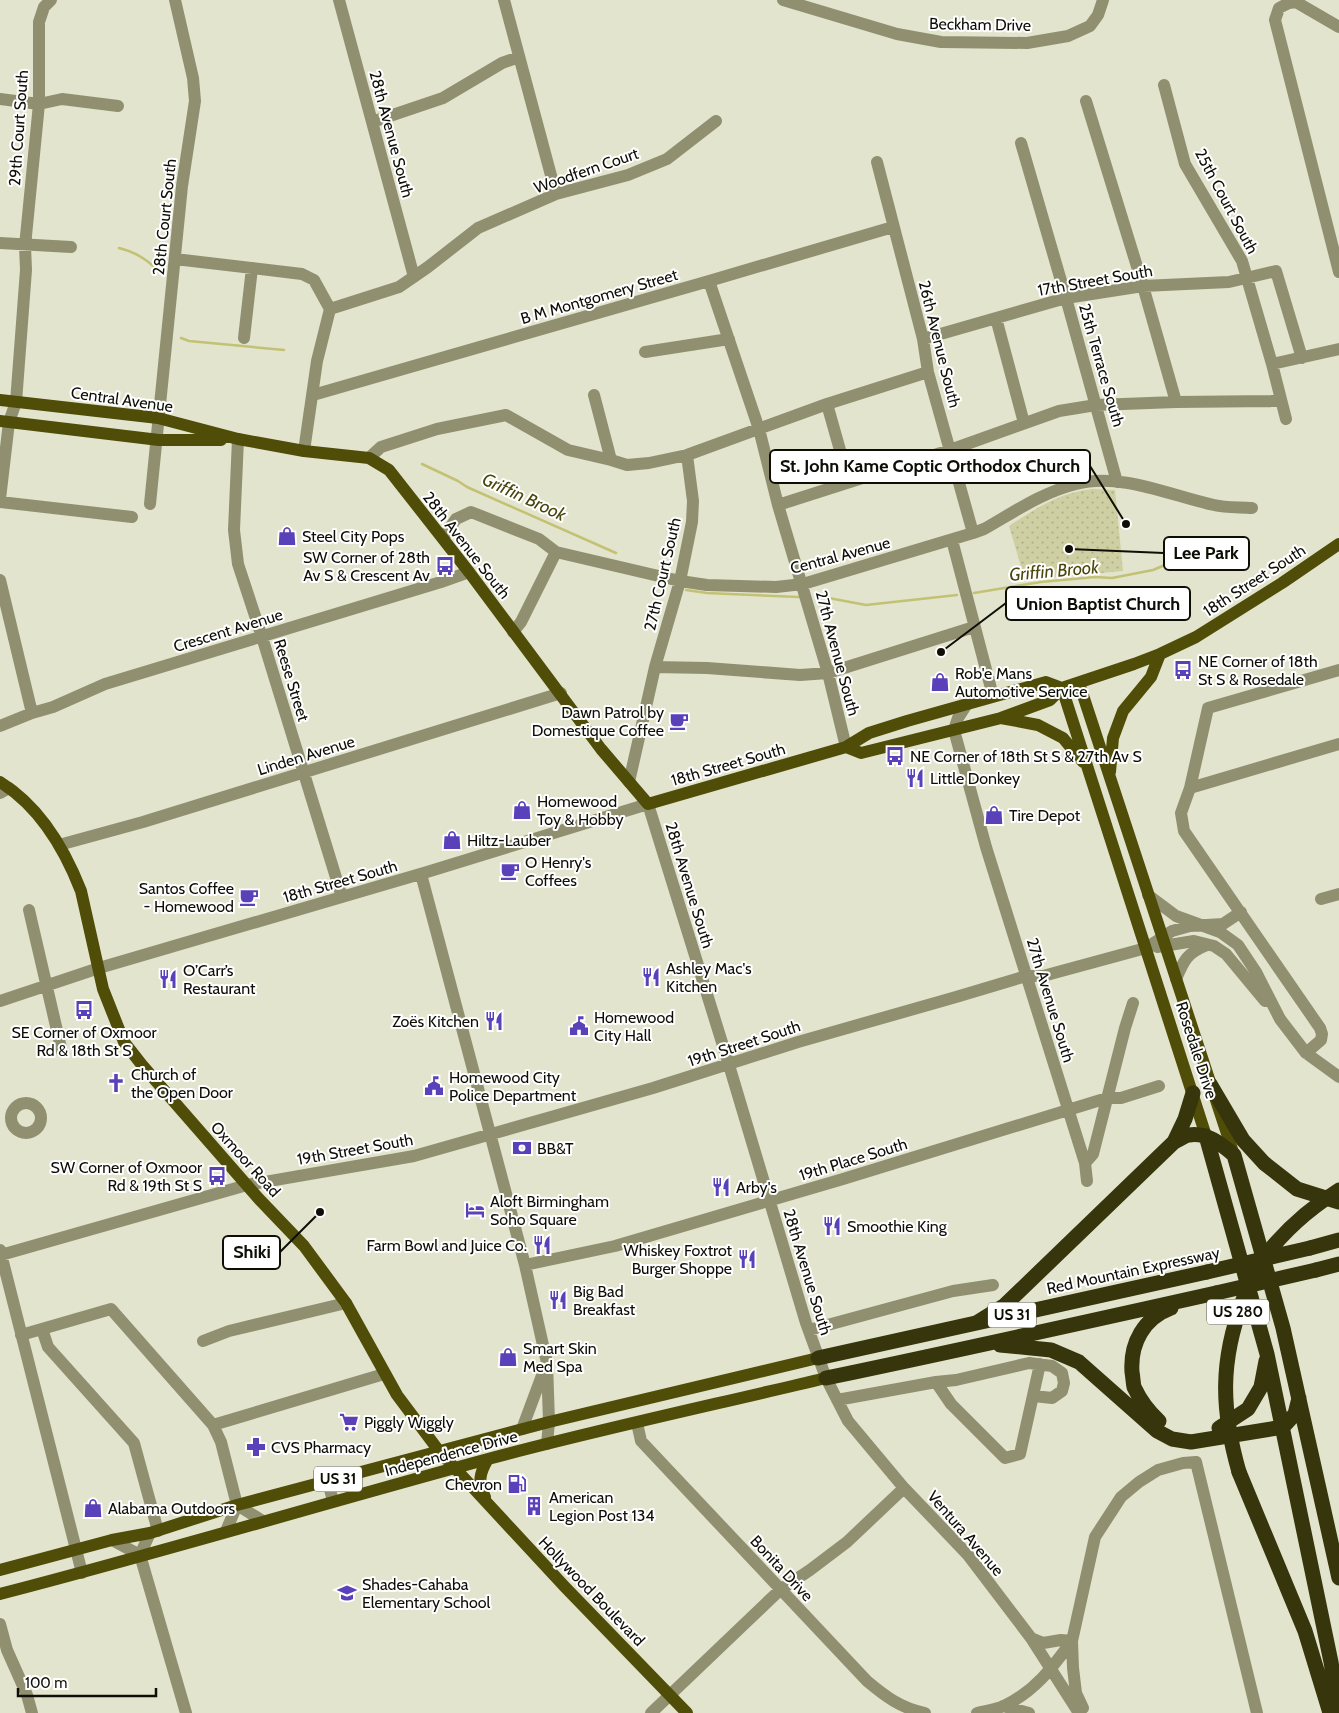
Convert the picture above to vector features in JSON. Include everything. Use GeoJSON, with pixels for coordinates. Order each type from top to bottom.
{"type":"FeatureCollection","features":[{"type":"Feature","properties":{"kind":"highway"},"geometry":{"type":"LineString","coordinates":[[1210,1084],[1243,1140],[1264,1163],[1297,1189],[1339,1202]]}},
{"type":"Feature","properties":{"kind":"highway"},"geometry":{"type":"LineString","coordinates":[[1174,1142],[1185,1119],[1193,1093]]}},
{"type":"Feature","properties":{"kind":"highway"},"geometry":{"type":"LineString","coordinates":[[976,1323],[1005,1305],[1174,1142],[1189,1135],[1206,1136],[1221,1144],[1234,1155]]}},
{"type":"Feature","properties":{"kind":"highway","name":"Rosedale Drive"},"geometry":{"type":"LineString","coordinates":[[1206,1136],[1267,1354],[1331,1662],[1339,1710]]}},
{"type":"Feature","properties":{"kind":"highway","name":"Rosedale Drive"},"geometry":{"type":"LineString","coordinates":[[1234,1155],[1283,1328],[1339,1578]]}},
{"type":"Feature","properties":{"kind":"highway","name":"US 280"},"geometry":{"type":"LineString","coordinates":[[1330,1713],[1305,1631],[1239,1472],[1226,1413],[1225,1371],[1236,1320],[1254,1271],[1277,1240],[1301,1216],[1339,1190]]}},
{"type":"Feature","properties":{"kind":"highway","name":"Red Mountain Expressway"},"geometry":{"type":"LineString","coordinates":[[818,1358],[1063,1302],[1207,1272],[1339,1240]]}},
{"type":"Feature","properties":{"kind":"highway","name":"US 31"},"geometry":{"type":"LineString","coordinates":[[826,1378],[989,1344],[1339,1264]]}},
{"type":"Feature","properties":{"kind":"highway"},"geometry":{"type":"LineString","coordinates":[[1209,1294],[1160,1312],[1149,1320],[1139,1335],[1131,1358],[1134,1386],[1148,1412],[1159,1422],[1172,1429],[1190,1432],[1210,1432],[1222,1427],[1248,1409],[1261,1387],[1267,1354]]}},
{"type":"Feature","properties":{"kind":"highway"},"geometry":{"type":"LineString","coordinates":[[989,1344],[1048,1349],[1079,1362],[1157,1431],[1172,1439],[1191,1442],[1283,1427],[1295,1414],[1299,1398]]}},
{"type":"Feature","properties":{"kind":"highway"},"geometry":{"type":"LineString","coordinates":[[1339,1525],[1339,1544]]}},
{"type":"Feature","properties":{"kind":"main road","name":"Central Avenue"},"geometry":{"type":"LineString","coordinates":[[0,400],[158,418],[238,440],[304,451],[369,458],[389,470]]}},
{"type":"Feature","properties":{"kind":"main road","name":"Central Avenue"},"geometry":{"type":"LineString","coordinates":[[4,421],[156,440],[238,440]]}},
{"type":"Feature","properties":{"kind":"main road","name":"28th Avenue South"},"geometry":{"type":"LineString","coordinates":[[389,470],[561,693],[601,749],[648,804]]}},
{"type":"Feature","properties":{"kind":"main road","name":"18th Street South"},"geometry":{"type":"LineString","coordinates":[[648,804],[846,747],[869,733],[994,696],[1046,682],[1062,688],[1160,654],[1196,637],[1282,584],[1339,544]]}},
{"type":"Feature","properties":{"kind":"main road"},"geometry":{"type":"LineString","coordinates":[[1109,777],[1113,738],[1123,711],[1151,677],[1160,654]]}},
{"type":"Feature","properties":{"kind":"main road","name":"Rosedale Drive"},"geometry":{"type":"LineString","coordinates":[[1079,683],[1234,1155]]}},
{"type":"Feature","properties":{"kind":"main road"},"geometry":{"type":"LineString","coordinates":[[846,747],[861,753],[1001,718],[1050,700],[1062,688]]}},
{"type":"Feature","properties":{"kind":"main road","name":"Rosedale Drive"},"geometry":{"type":"LineString","coordinates":[[1062,688],[1206,1136]]}},
{"type":"Feature","properties":{"kind":"main road"},"geometry":{"type":"LineString","coordinates":[[1001,718],[1038,725],[1063,738],[1087,766]]}},
{"type":"Feature","properties":{"kind":"main road","name":"Oxmoor Road"},"geometry":{"type":"LineString","coordinates":[[3,788],[41,819],[59,845],[81,891],[103,989],[124,1042],[142,1066],[247,1185],[304,1246],[346,1303],[397,1396],[439,1451],[455,1468]]}},
{"type":"Feature","properties":{"kind":"main road","name":"Independence Drive"},"geometry":{"type":"LineString","coordinates":[[0,1570],[112,1540],[154,1532],[237,1506],[549,1422],[818,1358]]}},
{"type":"Feature","properties":{"kind":"main road","name":"Independence Drive"},"geometry":{"type":"LineString","coordinates":[[0,1594],[82,1573],[140,1555],[488,1459],[826,1378]]}},
{"type":"Feature","properties":{"kind":"main road"},"geometry":{"type":"LineString","coordinates":[[488,1459],[482,1469],[480,1486],[490,1506]]}},
{"type":"Feature","properties":{"kind":"main road","name":"Hollywood Boulevard"},"geometry":{"type":"LineString","coordinates":[[455,1468],[687,1713]]}},
{"type":"Feature","properties":{"kind":"street","name":"29th Court South"},"geometry":{"type":"LineString","coordinates":[[0,501],[4,421],[16,402],[26,270],[25,246],[39,104],[39,22],[44,7],[51,0]]}},
{"type":"Feature","properties":{"kind":"street","name":"28th Court South"},"geometry":{"type":"LineString","coordinates":[[150,504],[182,186],[195,101],[193,78],[175,0]]}},
{"type":"Feature","properties":{"kind":"street","name":"28th Avenue South"},"geometry":{"type":"LineString","coordinates":[[338,0],[414,277]]}},
{"type":"Feature","properties":{"kind":"street"},"geometry":{"type":"LineString","coordinates":[[504,0],[556,194]]}},
{"type":"Feature","properties":{"kind":"street","name":"Beckham Drive"},"geometry":{"type":"LineString","coordinates":[[783,0],[897,34],[941,42],[1028,43],[1068,36],[1090,26],[1098,15],[1103,0]]}},
{"type":"Feature","properties":{"kind":"street"},"geometry":{"type":"LineString","coordinates":[[1339,27],[1296,2],[1279,8],[1275,20],[1339,272]]}},
{"type":"Feature","properties":{"kind":"street"},"geometry":{"type":"LineString","coordinates":[[372,122],[443,98],[502,63],[519,57]]}},
{"type":"Feature","properties":{"kind":"street","name":"25th Court South"},"geometry":{"type":"LineString","coordinates":[[1164,85],[1185,164],[1242,261],[1286,419]]}},
{"type":"Feature","properties":{"kind":"street"},"geometry":{"type":"LineString","coordinates":[[0,99],[39,104],[62,99],[118,106]]}},
{"type":"Feature","properties":{"kind":"street"},"geometry":{"type":"LineString","coordinates":[[1086,101],[1143,286],[1176,402]]}},
{"type":"Feature","properties":{"kind":"street","name":"Woodfern Court"},"geometry":{"type":"LineString","coordinates":[[330,310],[399,287],[478,228],[556,194],[628,175],[667,159],[716,122]]}},
{"type":"Feature","properties":{"kind":"street","name":"25th Terrace South"},"geometry":{"type":"LineString","coordinates":[[1021,143],[1117,482]]}},
{"type":"Feature","properties":{"kind":"street","name":"26th Avenue South"},"geometry":{"type":"LineString","coordinates":[[877,162],[923,339],[928,372],[973,533]]}},
{"type":"Feature","properties":{"kind":"street","name":"B M Montgomery Street"},"geometry":{"type":"LineString","coordinates":[[313,395],[709,282],[893,226]]}},
{"type":"Feature","properties":{"kind":"street"},"geometry":{"type":"LineString","coordinates":[[0,243],[25,246],[71,247]]}},
{"type":"Feature","properties":{"kind":"street"},"geometry":{"type":"LineString","coordinates":[[175,259],[302,274],[314,280],[330,310],[317,361],[304,451]]}},
{"type":"Feature","properties":{"kind":"street"},"geometry":{"type":"LineString","coordinates":[[244,338],[252,268]]}},
{"type":"Feature","properties":{"kind":"street","name":"17th Street South"},"geometry":{"type":"LineString","coordinates":[[923,339],[1066,298],[1143,286],[1229,282],[1276,271],[1302,358]]}},
{"type":"Feature","properties":{"kind":"street","name":"27th Avenue South"},"geometry":{"type":"LineString","coordinates":[[709,282],[759,429],[778,505],[828,673],[846,747]]}},
{"type":"Feature","properties":{"kind":"street"},"geometry":{"type":"LineString","coordinates":[[996,318],[1024,423]]}},
{"type":"Feature","properties":{"kind":"street"},"geometry":{"type":"LineString","coordinates":[[645,352],[729,340]]}},
{"type":"Feature","properties":{"kind":"street"},"geometry":{"type":"LineString","coordinates":[[1272,364],[1339,349]]}},
{"type":"Feature","properties":{"kind":"street"},"geometry":{"type":"LineString","coordinates":[[369,458],[381,447],[437,429],[506,415],[568,450],[627,465],[649,463],[687,455],[827,404],[928,372]]}},
{"type":"Feature","properties":{"kind":"street"},"geometry":{"type":"LineString","coordinates":[[594,395],[611,460]]}},
{"type":"Feature","properties":{"kind":"street"},"geometry":{"type":"LineString","coordinates":[[778,505],[950,450],[1059,411],[1096,405],[1281,401]]}},
{"type":"Feature","properties":{"kind":"street"},"geometry":{"type":"LineString","coordinates":[[827,404],[849,482]]}},
{"type":"Feature","properties":{"kind":"street","name":"Reese Street"},"geometry":{"type":"LineString","coordinates":[[238,440],[234,522],[238,564],[342,897]]}},
{"type":"Feature","properties":{"kind":"street","name":"27th Court South"},"geometry":{"type":"LineString","coordinates":[[629,782],[656,667],[680,581],[692,522],[692,500],[687,455]]}},
{"type":"Feature","properties":{"kind":"street","name":"Central Avenue"},"geometry":{"type":"LineString","coordinates":[[443,538],[456,520],[471,512],[539,539],[556,552],[680,581],[707,585],[776,587],[803,584],[973,533],[984,529],[1050,492],[1077,483],[1117,482],[1160,490],[1216,506],[1252,508]]}},
{"type":"Feature","properties":{"kind":"street"},"geometry":{"type":"LineString","coordinates":[[0,501],[132,517]]}},
{"type":"Feature","properties":{"kind":"street"},"geometry":{"type":"LineString","coordinates":[[952,540],[994,696]]}},
{"type":"Feature","properties":{"kind":"street"},"geometry":{"type":"LineString","coordinates":[[513,632],[521,622],[556,552]]}},
{"type":"Feature","properties":{"kind":"street","name":"Crescent Avenue"},"geometry":{"type":"LineString","coordinates":[[0,726],[32,713],[53,708],[105,684],[433,585],[469,572]]}},
{"type":"Feature","properties":{"kind":"street"},"geometry":{"type":"LineString","coordinates":[[0,580],[32,713]]}},
{"type":"Feature","properties":{"kind":"street"},"geometry":{"type":"LineString","coordinates":[[656,667],[707,668],[800,675],[828,673],[974,627]]}},
{"type":"Feature","properties":{"kind":"street"},"geometry":{"type":"LineString","coordinates":[[1306,1053],[1321,1040],[1320,1028],[1184,831],[1181,813],[1190,788],[1208,708],[1339,670]]}},
{"type":"Feature","properties":{"kind":"street","name":"Linden Avenue"},"geometry":{"type":"LineString","coordinates":[[59,845],[143,822],[561,693]]}},
{"type":"Feature","properties":{"kind":"street"},"geometry":{"type":"LineString","coordinates":[[954,730],[958,718],[967,704]]}},
{"type":"Feature","properties":{"kind":"street","name":"27th Avenue South"},"geometry":{"type":"LineString","coordinates":[[954,730],[986,846],[1085,1163],[1086,1181]]}},
{"type":"Feature","properties":{"kind":"street"},"geometry":{"type":"LineString","coordinates":[[1190,788],[1339,744]]}},
{"type":"Feature","properties":{"kind":"street","name":"28th Avenue South"},"geometry":{"type":"LineString","coordinates":[[648,804],[729,1065],[808,1330],[826,1378]]}},
{"type":"Feature","properties":{"kind":"street","name":"18th Street South"},"geometry":{"type":"LineString","coordinates":[[0,1001],[99,968],[421,874],[648,804]]}},
{"type":"Feature","properties":{"kind":"street"},"geometry":{"type":"LineString","coordinates":[[421,874],[525,1265],[547,1364],[549,1422],[547,1444]]}},
{"type":"Feature","properties":{"kind":"street"},"geometry":{"type":"LineString","coordinates":[[1321,898],[1339,894]]}},
{"type":"Feature","properties":{"kind":"street"},"geometry":{"type":"LineString","coordinates":[[1148,895],[1176,916],[1220,932],[1230,938],[1242,950],[1256,972],[1280,1019]]}},
{"type":"Feature","properties":{"kind":"street"},"geometry":{"type":"LineString","coordinates":[[28,910],[62,1052]]}},
{"type":"Feature","properties":{"kind":"street"},"geometry":{"type":"LineString","coordinates":[[1164,942],[1172,931],[1190,926],[1223,924],[1241,912]]}},
{"type":"Feature","properties":{"kind":"street"},"geometry":{"type":"LineString","coordinates":[[1164,942],[1194,941],[1214,946],[1226,954],[1306,1053],[1339,1077]]}},
{"type":"Feature","properties":{"kind":"street","name":"19th Street South"},"geometry":{"type":"LineString","coordinates":[[1,1253],[247,1185],[414,1156],[490,1133],[573,1112],[798,1042],[1026,976],[1043,976],[1164,942]]}},
{"type":"Feature","properties":{"kind":"street"},"geometry":{"type":"LineString","coordinates":[[1176,979],[1183,961],[1193,950],[1207,945]]}},
{"type":"Feature","properties":{"kind":"street"},"geometry":{"type":"LineString","coordinates":[[1085,1163],[1093,1154],[1125,1028],[1134,1003]]}},
{"type":"Feature","properties":{"kind":"street","name":"19th Place South"},"geometry":{"type":"LineString","coordinates":[[525,1265],[615,1246],[1107,1098],[1121,1098],[1159,1086]]}},
{"type":"Feature","properties":{"kind":"street"},"geometry":{"type":"LineString","coordinates":[[1,1253],[82,1573]]}},
{"type":"Feature","properties":{"kind":"street"},"geometry":{"type":"LineString","coordinates":[[808,1330],[953,1291],[993,1285]]}},
{"type":"Feature","properties":{"kind":"street"},"geometry":{"type":"LineString","coordinates":[[203,1341],[229,1331],[346,1303]]}},
{"type":"Feature","properties":{"kind":"street"},"geometry":{"type":"LineString","coordinates":[[21,1335],[111,1308],[213,1425],[221,1442],[237,1506],[226,1532]]}},
{"type":"Feature","properties":{"kind":"street"},"geometry":{"type":"LineString","coordinates":[[42,1329],[48,1347],[134,1443],[154,1532],[140,1555]]}},
{"type":"Feature","properties":{"kind":"street"},"geometry":{"type":"LineString","coordinates":[[837,1400],[956,1380],[1029,1363],[1052,1366],[1062,1373],[1064,1383],[1062,1391],[1052,1398],[1034,1396]]}},
{"type":"Feature","properties":{"kind":"street"},"geometry":{"type":"LineString","coordinates":[[522,1429],[547,1364]]}},
{"type":"Feature","properties":{"kind":"street"},"geometry":{"type":"LineString","coordinates":[[936,1382],[951,1404],[1005,1458],[1020,1454],[1040,1364]]}},
{"type":"Feature","properties":{"kind":"street"},"geometry":{"type":"LineString","coordinates":[[213,1425],[384,1374]]}},
{"type":"Feature","properties":{"kind":"street","name":"Ventura Avenue"},"geometry":{"type":"LineString","coordinates":[[826,1378],[848,1421],[904,1488],[968,1554],[1031,1638],[1079,1713]]}},
{"type":"Feature","properties":{"kind":"street","name":"Bonita Drive"},"geometry":{"type":"LineString","coordinates":[[637,1423],[641,1441],[867,1681],[888,1699],[925,1713]]}},
{"type":"Feature","properties":{"kind":"street"},"geometry":{"type":"LineString","coordinates":[[1085,1713],[1076,1693],[1072,1641],[1095,1538],[1121,1497],[1139,1482],[1158,1470],[1183,1463],[1196,1462],[1257,1713]]}},
{"type":"Feature","properties":{"kind":"street"},"geometry":{"type":"LineString","coordinates":[[328,1482],[333,1501]]}},
{"type":"Feature","properties":{"kind":"street"},"geometry":{"type":"LineString","coordinates":[[651,1713],[780,1590],[847,1542],[904,1488]]}},
{"type":"Feature","properties":{"kind":"street"},"geometry":{"type":"LineString","coordinates":[[237,1506],[263,1521]]}},
{"type":"Feature","properties":{"kind":"street"},"geometry":{"type":"LineString","coordinates":[[112,1540],[140,1555],[186,1713]]}},
{"type":"Feature","properties":{"kind":"street"},"geometry":{"type":"LineString","coordinates":[[0,1624],[7,1650],[28,1695],[32,1713]]}},
{"type":"Feature","properties":{"kind":"street"},"geometry":{"type":"LineString","coordinates":[[1031,1638],[1043,1643],[1061,1640],[1072,1641]]}},
{"type":"Feature","properties":{"kind":"street"},"geometry":{"type":"LineString","coordinates":[[977,1713],[1003,1706],[1031,1690],[1051,1670],[1072,1641]]}},
{"type":"Feature","properties":{"kind":"street"},"geometry":{"type":"LineString","coordinates":[[1003,1706],[1029,1713]]}},
{"type":"Feature","properties":{"kind":"green space"},"geometry":{"type":"Polygon","coordinates":[[[1092,489],[1115,490],[1123,571],[1025,580],[1009,526],[1038,507],[1058,498],[1092,489]]]}},
{"type":"Feature","properties":{"kind":"waterway","name":"Griffin Brook"},"geometry":{"type":"LineString","coordinates":[[119,248],[141,256],[158,271]]}},
{"type":"Feature","properties":{"kind":"waterway","name":"Griffin Brook"},"geometry":{"type":"LineString","coordinates":[[181,338],[189,341],[284,350]]}},
{"type":"Feature","properties":{"kind":"waterway","name":"Griffin Brook"},"geometry":{"type":"LineString","coordinates":[[422,464],[467,487],[616,553]]}},
{"type":"Feature","properties":{"kind":"waterway","name":"Griffin Brook"},"geometry":{"type":"LineString","coordinates":[[974,593],[1041,582],[1095,577],[1112,578],[1153,570],[1165,565]]}},
{"type":"Feature","properties":{"kind":"waterway","name":"Griffin Brook"},"geometry":{"type":"LineString","coordinates":[[686,590],[707,593],[799,597]]}},
{"type":"Feature","properties":{"kind":"waterway","name":"Griffin Brook"},"geometry":{"type":"LineString","coordinates":[[818,596],[866,605],[957,595]]}},
{"type":"Feature","properties":{"kind":"place","name":"St. John Kame Coptic Orthodox Church"},"geometry":{"type":"Point","coordinates":[1126,524]}},
{"type":"Feature","properties":{"kind":"place","name":"Steel City Pops"},"geometry":{"type":"Point","coordinates":[287,536]}},
{"type":"Feature","properties":{"kind":"place","name":"Lee Park"},"geometry":{"type":"Point","coordinates":[1069,549]}},
{"type":"Feature","properties":{"kind":"place","name":"SW Corner of 28th Av S & Crescent Av"},"geometry":{"type":"Point","coordinates":[445,566]}},
{"type":"Feature","properties":{"kind":"place","name":"Union Baptist Church"},"geometry":{"type":"Point","coordinates":[941,652]}},
{"type":"Feature","properties":{"kind":"place","name":"NE Corner of 18th St S & Rosedale"},"geometry":{"type":"Point","coordinates":[1183,670]}},
{"type":"Feature","properties":{"kind":"place","name":"Rob'e Mans Automotive Service"},"geometry":{"type":"Point","coordinates":[940,682]}},
{"type":"Feature","properties":{"kind":"place","name":"Dawn Patrol by Domestique Coffee"},"geometry":{"type":"Point","coordinates":[679,721]}},
{"type":"Feature","properties":{"kind":"place","name":"NE Corner of 18th St S & 27th Av S"},"geometry":{"type":"Point","coordinates":[895,756]}},
{"type":"Feature","properties":{"kind":"place","name":"Little Donkey"},"geometry":{"type":"Point","coordinates":[915,778]}},
{"type":"Feature","properties":{"kind":"place","name":"Homewood Toy & Hobby"},"geometry":{"type":"Point","coordinates":[522,810]}},
{"type":"Feature","properties":{"kind":"place","name":"Tire Depot"},"geometry":{"type":"Point","coordinates":[994,815]}},
{"type":"Feature","properties":{"kind":"place","name":"Hiltz-Lauber"},"geometry":{"type":"Point","coordinates":[452,840]}},
{"type":"Feature","properties":{"kind":"place","name":"O Henry's Coffees"},"geometry":{"type":"Point","coordinates":[510,871]}},
{"type":"Feature","properties":{"kind":"place","name":"Santos Coffee - Homewood"},"geometry":{"type":"Point","coordinates":[249,897]}},
{"type":"Feature","properties":{"kind":"place","name":"Ashley Mac's Kitchen"},"geometry":{"type":"Point","coordinates":[651,977]}},
{"type":"Feature","properties":{"kind":"place","name":"O’Carr’s Restaurant"},"geometry":{"type":"Point","coordinates":[168,979]}},
{"type":"Feature","properties":{"kind":"place","name":"SE Corner of Oxmoor Rd & 18th St S"},"geometry":{"type":"Point","coordinates":[84,1010]}},
{"type":"Feature","properties":{"kind":"place","name":"Zoës Kitchen"},"geometry":{"type":"Point","coordinates":[494,1021]}},
{"type":"Feature","properties":{"kind":"place","name":"Homewood City Hall"},"geometry":{"type":"Point","coordinates":[579,1026]}},
{"type":"Feature","properties":{"kind":"place","name":"Church of the Open Door"},"geometry":{"type":"Point","coordinates":[116,1083]}},
{"type":"Feature","properties":{"kind":"place","name":"Homewood City Police Department"},"geometry":{"type":"Point","coordinates":[434,1086]}},
{"type":"Feature","properties":{"kind":"place","name":"BB&T"},"geometry":{"type":"Point","coordinates":[522,1148]}},
{"type":"Feature","properties":{"kind":"place","name":"SW Corner of Oxmoor Rd & 19th St S"},"geometry":{"type":"Point","coordinates":[217,1176]}},
{"type":"Feature","properties":{"kind":"place","name":"Arby's"},"geometry":{"type":"Point","coordinates":[721,1187]}},
{"type":"Feature","properties":{"kind":"place","name":"Aloft Birmingham Soho Square"},"geometry":{"type":"Point","coordinates":[475,1210]}},
{"type":"Feature","properties":{"kind":"place","name":"Shiki"},"geometry":{"type":"Point","coordinates":[320,1212]}},
{"type":"Feature","properties":{"kind":"place","name":"Smoothie King"},"geometry":{"type":"Point","coordinates":[832,1226]}},
{"type":"Feature","properties":{"kind":"place","name":"Farm Bowl and Juice Co."},"geometry":{"type":"Point","coordinates":[542,1245]}},
{"type":"Feature","properties":{"kind":"place","name":"Whiskey Foxtrot Burger Shoppe"},"geometry":{"type":"Point","coordinates":[747,1259]}},
{"type":"Feature","properties":{"kind":"place","name":"Big Bad Breakfast"},"geometry":{"type":"Point","coordinates":[558,1300]}},
{"type":"Feature","properties":{"kind":"place","name":"Smart Skin Med Spa"},"geometry":{"type":"Point","coordinates":[508,1357]}},
{"type":"Feature","properties":{"kind":"place","name":"Piggly Wiggly"},"geometry":{"type":"Point","coordinates":[349,1422]}},
{"type":"Feature","properties":{"kind":"place","name":"CVS Pharmacy"},"geometry":{"type":"Point","coordinates":[256,1447]}},
{"type":"Feature","properties":{"kind":"place","name":"Chevron"},"geometry":{"type":"Point","coordinates":[517,1484]}},
{"type":"Feature","properties":{"kind":"place","name":"American Legion Post 134"},"geometry":{"type":"Point","coordinates":[534,1506]}},
{"type":"Feature","properties":{"kind":"place","name":"Alabama Outdoors"},"geometry":{"type":"Point","coordinates":[93,1508]}},
{"type":"Feature","properties":{"kind":"place","name":"Shades-Cahaba Elementary School"},"geometry":{"type":"Point","coordinates":[347,1593]}}]}
